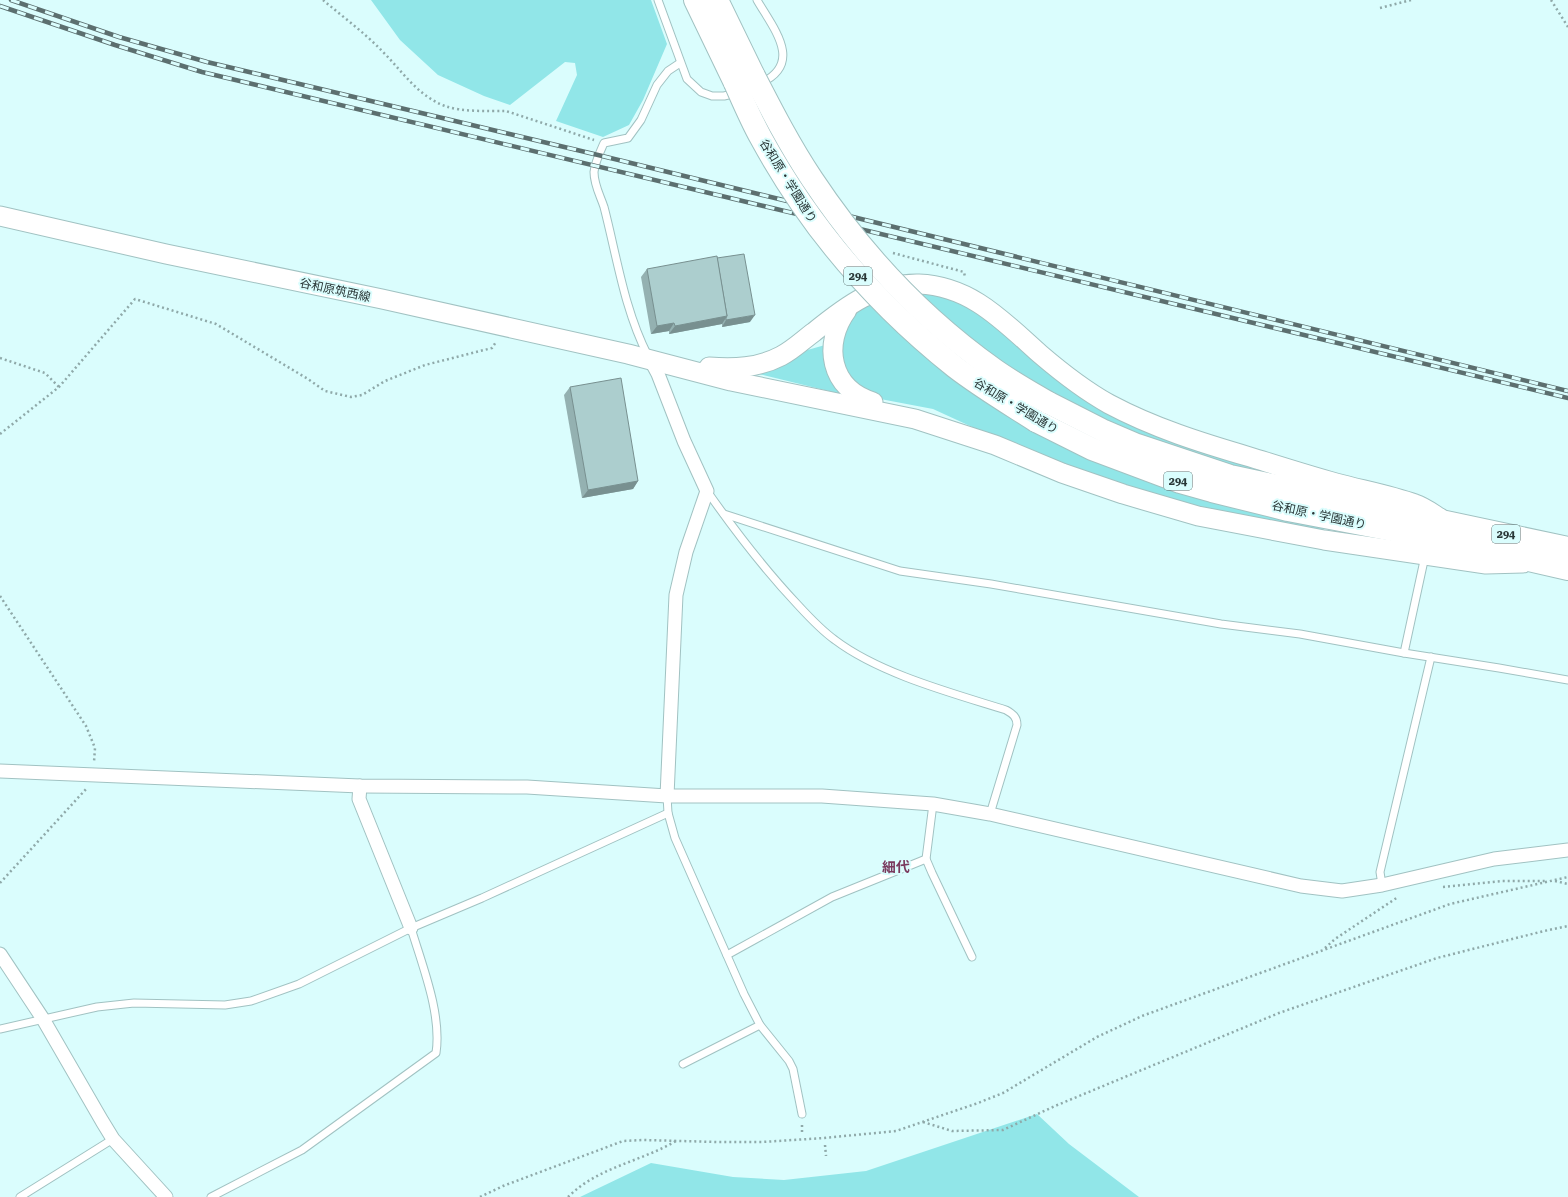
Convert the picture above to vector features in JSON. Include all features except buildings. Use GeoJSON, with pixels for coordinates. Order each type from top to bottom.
{"type":"FeatureCollection","features":[{"type":"Feature","properties":{"kind":"highway","name":"谷和原・学園通り"},"geometry":{"type":"LineString","coordinates":[[695,0],[748,84],[787,138],[811,179],[853,237],[879,267],[913,302],[965,347],[996,371],[1047,402],[1102,430],[1137,445],[1230,476],[1444,520]]}},
{"type":"Feature","properties":{"kind":"highway","name":"谷和原・学園通り"},"geometry":{"type":"LineString","coordinates":[[717,0],[748,84],[760,137],[804,209],[849,266],[901,319],[956,367],[986,389],[1036,421],[1092,449],[1180,482],[1427,546],[1568,568]]}},
{"type":"Feature","properties":{"kind":"highway","name":"294"},"geometry":{"type":"LineString","coordinates":[[1444,520],[1568,548]]}},
{"type":"Feature","properties":{"kind":"main road","name":"谷和原筑西線"},"geometry":{"type":"LineString","coordinates":[[0,216],[166,254],[382,299],[670,364]]}},
{"type":"Feature","properties":{"kind":"main road"},"geometry":{"type":"LineString","coordinates":[[670,364],[729,368],[752,366],[772,360],[791,350],[823,324],[859,299],[889,286],[918,284],[936,286],[959,292],[970,298],[1001,319],[1041,355],[1084,388],[1109,404],[1132,415],[1175,434],[1210,445],[1335,483],[1417,504],[1444,520]]}},
{"type":"Feature","properties":{"kind":"main road"},"geometry":{"type":"LineString","coordinates":[[850,305],[841,317],[834,334],[832,343],[833,358],[840,380],[854,395],[865,400],[892,408],[915,418],[995,445],[1062,473],[1123,494],[1198,516],[1324,540],[1427,546]]}},
{"type":"Feature","properties":{"kind":"main road"},"geometry":{"type":"LineString","coordinates":[[670,364],[731,381],[915,418]]}},
{"type":"Feature","properties":{"kind":"street"},"geometry":{"type":"LineString","coordinates":[[650,359],[658,374],[684,441],[707,491],[686,552],[676,595],[667,796]]}},
{"type":"Feature","properties":{"kind":"street"},"geometry":{"type":"LineString","coordinates":[[0,771],[360,786],[527,787],[667,796],[822,796],[933,804],[990,814],[1301,886],[1342,891],[1382,885],[1494,859],[1568,850]]}},
{"type":"Feature","properties":{"kind":"street"},"geometry":{"type":"LineString","coordinates":[[360,786],[359,799],[411,928]]}},
{"type":"Feature","properties":{"kind":"street"},"geometry":{"type":"LineString","coordinates":[[0,954],[43,1020],[113,1139],[166,1197]]}},
{"type":"Feature","properties":{"kind":"lane"},"geometry":{"type":"LineString","coordinates":[[658,0],[687,79],[701,92],[712,96],[724,96],[748,84],[771,79],[782,64],[784,52],[779,38],[757,0]]}},
{"type":"Feature","properties":{"kind":"lane"},"geometry":{"type":"LineString","coordinates":[[650,359],[635,327],[620,278],[603,205],[596,189],[594,173],[595,165],[604,143],[628,138],[641,120],[657,85],[668,71],[680,63]]}},
{"type":"Feature","properties":{"kind":"lane"},"geometry":{"type":"LineString","coordinates":[[707,491],[755,556],[783,589],[818,627],[835,640],[855,653],[904,676],[1006,710],[1013,714],[1017,720],[1017,725],[990,814]]}},
{"type":"Feature","properties":{"kind":"lane"},"geometry":{"type":"LineString","coordinates":[[724,514],[900,571],[991,584],[1220,624],[1300,634],[1404,654],[1431,657],[1568,680]]}},
{"type":"Feature","properties":{"kind":"lane"},"geometry":{"type":"LineString","coordinates":[[1404,654],[1427,546]]}},
{"type":"Feature","properties":{"kind":"lane"},"geometry":{"type":"LineString","coordinates":[[1382,885],[1380,872],[1431,657]]}},
{"type":"Feature","properties":{"kind":"lane"},"geometry":{"type":"LineString","coordinates":[[667,796],[668,813],[675,838],[744,994],[760,1025],[789,1061],[793,1069],[802,1114]]}},
{"type":"Feature","properties":{"kind":"lane"},"geometry":{"type":"LineString","coordinates":[[933,804],[926,859],[972,957]]}},
{"type":"Feature","properties":{"kind":"lane"},"geometry":{"type":"LineString","coordinates":[[0,1029],[97,1007],[134,1003],[225,1005],[251,1001],[300,984],[411,928],[482,898],[668,813]]}},
{"type":"Feature","properties":{"kind":"lane"},"geometry":{"type":"LineString","coordinates":[[727,955],[832,897],[926,859]]}},
{"type":"Feature","properties":{"kind":"lane"},"geometry":{"type":"LineString","coordinates":[[211,1197],[302,1150],[436,1053],[438,1044],[433,999],[411,928]]}},
{"type":"Feature","properties":{"kind":"lane"},"geometry":{"type":"LineString","coordinates":[[683,1064],[760,1025]]}},
{"type":"Feature","properties":{"kind":"lane"},"geometry":{"type":"LineString","coordinates":[[20,1197],[113,1139]]}},
{"type":"Feature","properties":{"kind":"path"},"geometry":{"type":"LineString","coordinates":[[323,0],[383,51],[413,85],[430,99],[446,106],[477,110],[506,111],[604,143]]}},
{"type":"Feature","properties":{"kind":"path"},"geometry":{"type":"LineString","coordinates":[[1380,8],[1411,0]]}},
{"type":"Feature","properties":{"kind":"path"},"geometry":{"type":"LineString","coordinates":[[1551,0],[1568,27]]}},
{"type":"Feature","properties":{"kind":"path"},"geometry":{"type":"LineString","coordinates":[[892,253],[964,272]]}},
{"type":"Feature","properties":{"kind":"path"},"geometry":{"type":"LineString","coordinates":[[0,434],[59,387],[135,299],[216,324],[308,379],[325,391],[351,397],[362,395],[385,382],[425,364],[492,348],[511,328]]}},
{"type":"Feature","properties":{"kind":"path"},"geometry":{"type":"LineString","coordinates":[[0,358],[45,373],[59,387]]}},
{"type":"Feature","properties":{"kind":"path"},"geometry":{"type":"LineString","coordinates":[[0,596],[86,726],[95,748],[92,775],[89,786],[0,883]]}},
{"type":"Feature","properties":{"kind":"path"},"geometry":{"type":"LineString","coordinates":[[480,1197],[503,1186],[623,1141],[762,1142],[896,1131],[1003,1093],[1097,1037],[1142,1016],[1450,904],[1568,877]]}},
{"type":"Feature","properties":{"kind":"path"},"geometry":{"type":"LineString","coordinates":[[1439,887],[1502,881],[1552,881],[1568,884]]}},
{"type":"Feature","properties":{"kind":"path"},"geometry":{"type":"LineString","coordinates":[[1323,950],[1335,939],[1402,894]]}},
{"type":"Feature","properties":{"kind":"path"},"geometry":{"type":"LineString","coordinates":[[923,1122],[952,1130],[1003,1130],[1055,1106],[1279,1013],[1437,958],[1568,926]]}},
{"type":"Feature","properties":{"kind":"path"},"geometry":{"type":"LineString","coordinates":[[568,1197],[576,1189],[596,1175],[659,1151],[676,1141]]}},
{"type":"Feature","properties":{"kind":"path"},"geometry":{"type":"LineString","coordinates":[[825,1145],[826,1156]]}},
{"type":"Feature","properties":{"kind":"shaded area"},"geometry":{"type":"Polygon","coordinates":[[[371,0],[651,0],[667,44],[643,100],[629,125],[603,137],[556,121],[577,75],[575,63],[565,62],[510,105],[484,96],[438,75],[400,40],[371,0]]]}},
{"type":"Feature","properties":{"kind":"shaded area"},"geometry":{"type":"Polygon","coordinates":[[[915,291],[965,302],[1103,406],[1331,485],[1223,466],[1103,423],[1021,375],[991,354],[947,320],[915,291]]]}},
{"type":"Feature","properties":{"kind":"shaded area"},"geometry":{"type":"Polygon","coordinates":[[[869,303],[895,329],[935,364],[1085,456],[1150,483],[1214,502],[1324,527],[1323,533],[1243,520],[1093,478],[1020,449],[933,409],[875,398],[861,392],[843,368],[838,340],[850,316],[869,303]]]}},
{"type":"Feature","properties":{"kind":"shaded area"},"geometry":{"type":"Polygon","coordinates":[[[825,345],[845,395],[759,374],[797,353],[825,345]]]}},
{"type":"Feature","properties":{"kind":"shaded area"},"geometry":{"type":"Polygon","coordinates":[[[1037,1114],[1069,1144],[1139,1197],[580,1197],[651,1163],[733,1177],[784,1180],[866,1171],[1037,1114]]]}},
{"type":"Feature","properties":{"kind":"railway"},"geometry":{"type":"LineString","coordinates":[[11,0],[119,37],[207,62],[598,155],[1568,391]]}},
{"type":"Feature","properties":{"kind":"railway"},"geometry":{"type":"LineString","coordinates":[[0,6],[115,45],[202,72],[1568,398]]}},
{"type":"Feature","properties":{"kind":"district","name":"細代"},"geometry":{"type":"Point","coordinates":[896,867]}}]}
